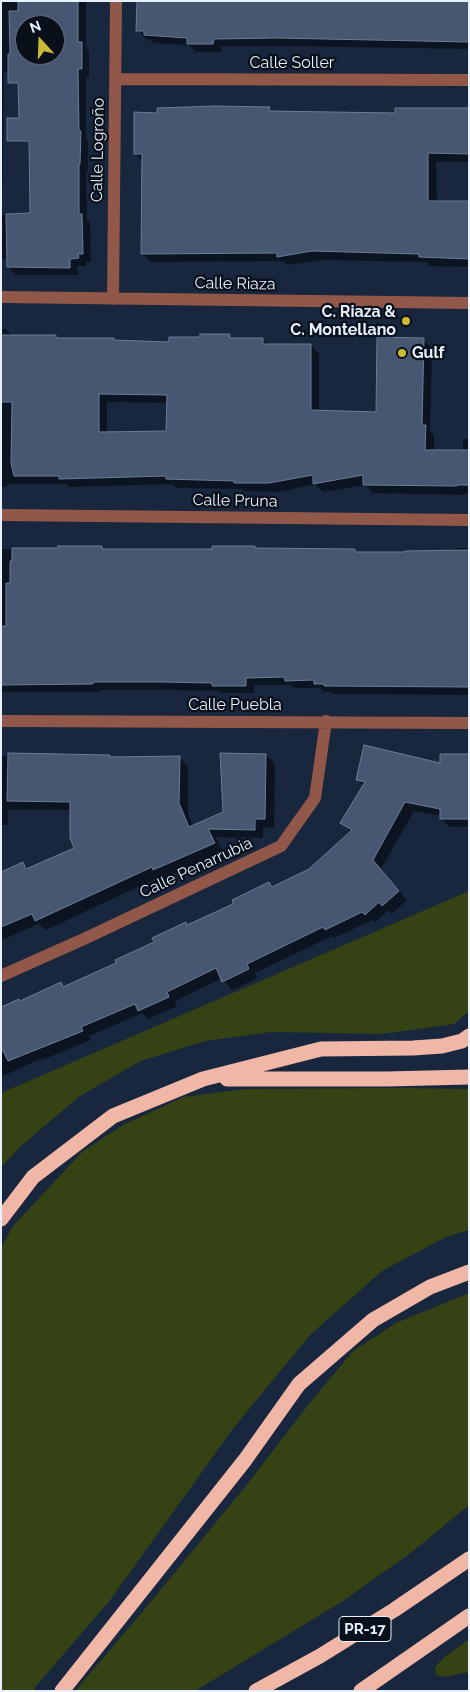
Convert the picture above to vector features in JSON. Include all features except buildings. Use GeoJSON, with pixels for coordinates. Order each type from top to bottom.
{"type":"FeatureCollection","features":[{"type":"Feature","properties":{"kind":"highway"},"geometry":{"type":"LineString","coordinates":[[1,1219],[33,1177],[113,1116],[204,1079],[321,1049],[432,1046],[462,1041],[469,1036]]}},
{"type":"Feature","properties":{"kind":"highway"},"geometry":{"type":"LineString","coordinates":[[204,1079],[387,1079],[469,1076]]}},
{"type":"Feature","properties":{"kind":"highway"},"geometry":{"type":"LineString","coordinates":[[62,1691],[245,1460],[299,1384],[372,1320],[430,1287],[469,1272]]}},
{"type":"Feature","properties":{"kind":"highway","name":"PR-17"},"geometry":{"type":"LineString","coordinates":[[256,1691],[320,1656],[394,1610],[469,1559]]}},
{"type":"Feature","properties":{"kind":"highway","name":"PR-17"},"geometry":{"type":"LineString","coordinates":[[361,1691],[469,1616]]}},
{"type":"Feature","properties":{"kind":"street","name":"Calle Logroño"},"geometry":{"type":"LineString","coordinates":[[113,299],[116,1]]}},
{"type":"Feature","properties":{"kind":"street","name":"Calle Soller"},"geometry":{"type":"LineString","coordinates":[[115,79],[469,80]]}},
{"type":"Feature","properties":{"kind":"street","name":"Calle Riaza"},"geometry":{"type":"LineString","coordinates":[[1,298],[469,303]]}},
{"type":"Feature","properties":{"kind":"street","name":"Calle Pruna"},"geometry":{"type":"LineString","coordinates":[[1,515],[469,520]]}},
{"type":"Feature","properties":{"kind":"street","name":"Calle Puebla"},"geometry":{"type":"LineString","coordinates":[[1,721],[469,723]]}},
{"type":"Feature","properties":{"kind":"street","name":"Calle Penarrubia"},"geometry":{"type":"LineString","coordinates":[[1,976],[281,846],[315,798],[326,722]]}},
{"type":"Feature","properties":{"kind":"green space"},"geometry":{"type":"Polygon","coordinates":[[[469,891],[469,1011],[454,1024],[382,1034],[271,1032],[205,1041],[141,1061],[80,1096],[21,1146],[1,1167],[1,1093],[469,891]]]}},
{"type":"Feature","properties":{"kind":"green space"},"geometry":{"type":"Polygon","coordinates":[[[245,1089],[469,1089],[469,1230],[446,1237],[382,1271],[310,1335],[232,1430],[111,1599],[33,1691],[1,1691],[1,1248],[13,1226],[82,1152],[123,1125],[183,1097],[245,1089]]]}},
{"type":"Feature","properties":{"kind":"green space"},"geometry":{"type":"Polygon","coordinates":[[[469,1293],[469,1505],[412,1552],[343,1601],[195,1691],[75,1691],[245,1487],[308,1405],[353,1351],[396,1323],[469,1293]]]}},
{"type":"Feature","properties":{"kind":"green space"},"geometry":{"type":"Polygon","coordinates":[[[469,1639],[469,1672],[444,1677],[436,1675],[435,1667],[443,1658],[469,1639]]]}},
{"type":"Feature","properties":{"kind":"place","name":"C. Riaza & C. Montellano"},"geometry":{"type":"Point","coordinates":[406,321]}},
{"type":"Feature","properties":{"kind":"place","name":"Gulf"},"geometry":{"type":"Point","coordinates":[402,353]}}]}
